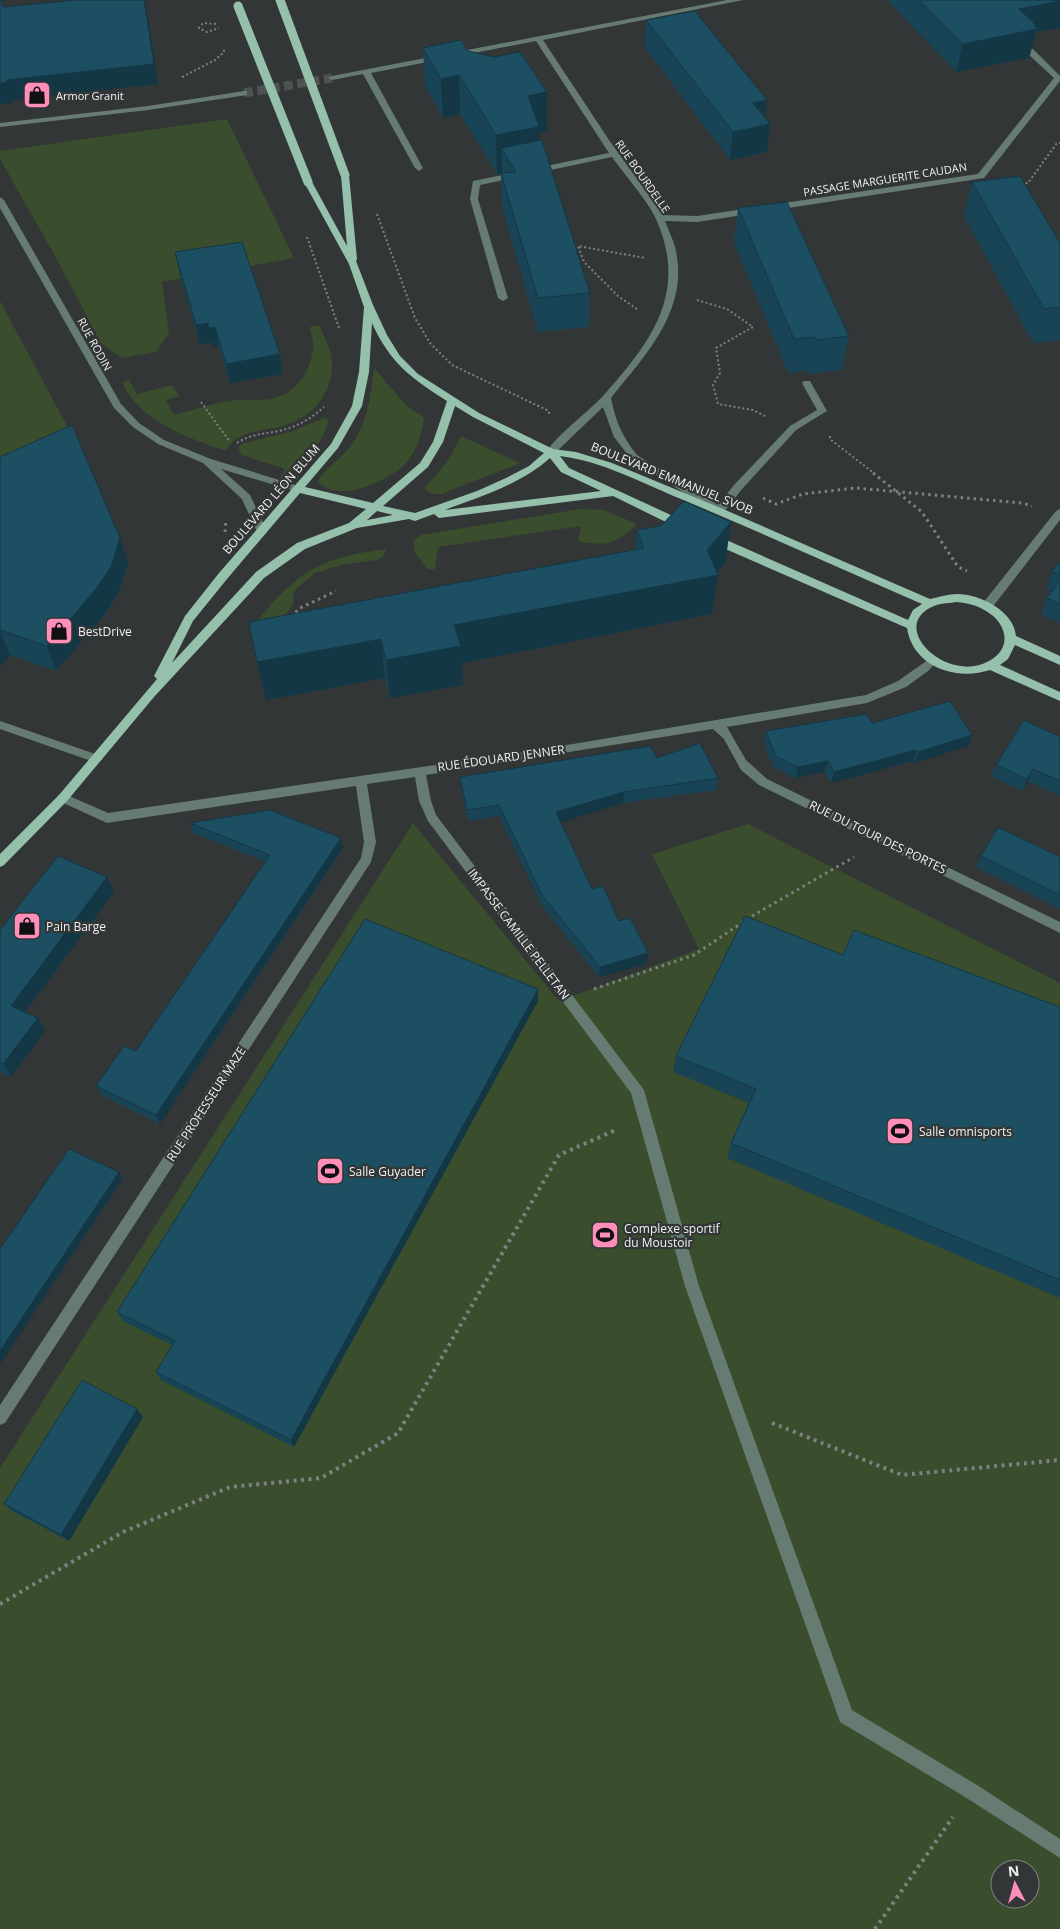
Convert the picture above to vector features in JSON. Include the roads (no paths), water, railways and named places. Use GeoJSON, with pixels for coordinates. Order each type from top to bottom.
{"type":"FeatureCollection","features":[{"type":"Feature","properties":{"kind":"main road"},"geometry":{"type":"LineString","coordinates":[[236,0],[308,182],[353,264],[368,306],[382,335],[397,358],[415,376],[476,415],[551,452],[565,470],[699,533],[911,626]]}},
{"type":"Feature","properties":{"kind":"main road"},"geometry":{"type":"LineString","coordinates":[[280,0],[345,175],[353,264]]}},
{"type":"Feature","properties":{"kind":"main road","name":"BOULEVARD LÉON BLUM"},"geometry":{"type":"LineString","coordinates":[[150,694],[178,644],[189,619],[262,530],[335,446],[357,406],[364,372],[368,306]]}},
{"type":"Feature","properties":{"kind":"main road","name":"BOULEVARD LÉON BLUM"},"geometry":{"type":"LineString","coordinates":[[0,862],[63,798],[150,694],[260,575],[301,546],[353,526],[424,465],[433,453],[452,400]]}},
{"type":"Feature","properties":{"kind":"main road"},"geometry":{"type":"LineString","coordinates":[[298,488],[415,517],[481,493],[510,480],[532,468],[551,452]]}},
{"type":"Feature","properties":{"kind":"main road","name":"BOULEVARD EMMANUEL SVOB"},"geometry":{"type":"LineString","coordinates":[[551,452],[576,455],[608,465],[719,511],[929,603]]}},
{"type":"Feature","properties":{"kind":"main road"},"geometry":{"type":"LineString","coordinates":[[353,526],[613,493]]}},
{"type":"Feature","properties":{"kind":"main road"},"geometry":{"type":"LineString","coordinates":[[942,598],[972,600],[987,606],[1000,615],[1008,627],[1012,639],[1009,650],[1002,659],[991,666],[977,670],[946,667],[932,661],[916,645],[911,635],[914,617],[920,609],[942,598]]}},
{"type":"Feature","properties":{"kind":"main road"},"geometry":{"type":"LineString","coordinates":[[1012,639],[1060,661]]}},
{"type":"Feature","properties":{"kind":"main road"},"geometry":{"type":"LineString","coordinates":[[991,666],[1060,697]]}},
{"type":"Feature","properties":{"kind":"street"},"geometry":{"type":"LineString","coordinates":[[332,78],[739,0]]}},
{"type":"Feature","properties":{"kind":"street","name":"RUE BOURDELLE"},"geometry":{"type":"LineString","coordinates":[[538,38],[614,154],[660,218],[673,257],[673,288],[665,317],[648,345],[606,398],[551,452]]}},
{"type":"Feature","properties":{"kind":"street","name":"PASSAGE MARGUERITE CAUDAN"},"geometry":{"type":"LineString","coordinates":[[660,218],[697,219],[981,176],[1058,78],[1030,51]]}},
{"type":"Feature","properties":{"kind":"street"},"geometry":{"type":"LineString","coordinates":[[366,72],[419,168]]}},
{"type":"Feature","properties":{"kind":"street"},"geometry":{"type":"LineString","coordinates":[[0,125],[148,108],[244,93]]}},
{"type":"Feature","properties":{"kind":"street"},"geometry":{"type":"LineString","coordinates":[[503,298],[474,199],[476,183],[614,154]]}},
{"type":"Feature","properties":{"kind":"street","name":"RUE RODIN"},"geometry":{"type":"LineString","coordinates":[[0,200],[117,406],[136,425],[160,442],[207,461],[298,488]]}},
{"type":"Feature","properties":{"kind":"street"},"geometry":{"type":"LineString","coordinates":[[606,398],[609,415],[623,445],[634,456],[719,511],[738,487],[793,428],[822,411],[807,383]]}},
{"type":"Feature","properties":{"kind":"street","name":"RUE RODIN"},"geometry":{"type":"LineString","coordinates":[[207,461],[246,497],[262,530]]}},
{"type":"Feature","properties":{"kind":"street"},"geometry":{"type":"LineString","coordinates":[[987,606],[1060,514]]}},
{"type":"Feature","properties":{"kind":"street","name":"RUE ÉDOUARD JENNER"},"geometry":{"type":"LineString","coordinates":[[63,798],[108,818],[716,725],[867,699],[890,692],[909,680],[932,661]]}},
{"type":"Feature","properties":{"kind":"street"},"geometry":{"type":"LineString","coordinates":[[0,725],[97,759]]}},
{"type":"Feature","properties":{"kind":"street","name":"RUE DU TOUR DES PORTES"},"geometry":{"type":"LineString","coordinates":[[716,725],[727,733],[740,761],[750,773],[763,782],[1060,928]]}},
{"type":"Feature","properties":{"kind":"street","name":"IMPASSE CAMILLE PELLETAN"},"geometry":{"type":"LineString","coordinates":[[420,770],[428,811],[637,1090],[692,1286],[846,1716],[971,1791],[1060,1849]]}},
{"type":"Feature","properties":{"kind":"street","name":"RUE PROFESSEUR MAZE"},"geometry":{"type":"LineString","coordinates":[[0,1418],[367,858],[370,842],[361,779]]}},
{"type":"Feature","properties":{"kind":"tunnel"},"geometry":{"type":"LineString","coordinates":[[244,93],[332,78]]}},
{"type":"Feature","properties":{"kind":"place","name":"Armor Granit"},"geometry":{"type":"Point","coordinates":[37,95]}},
{"type":"Feature","properties":{"kind":"place","name":"BestDrive"},"geometry":{"type":"Point","coordinates":[59,631]}},
{"type":"Feature","properties":{"kind":"place","name":"Pain Barge"},"geometry":{"type":"Point","coordinates":[27,926]}},
{"type":"Feature","properties":{"kind":"place","name":"Salle omnisports"},"geometry":{"type":"Point","coordinates":[900,1131]}},
{"type":"Feature","properties":{"kind":"place","name":"Salle Guyader"},"geometry":{"type":"Point","coordinates":[330,1171]}},
{"type":"Feature","properties":{"kind":"place","name":"Complexe sportif du Moustoir"},"geometry":{"type":"Point","coordinates":[605,1235]}}]}
